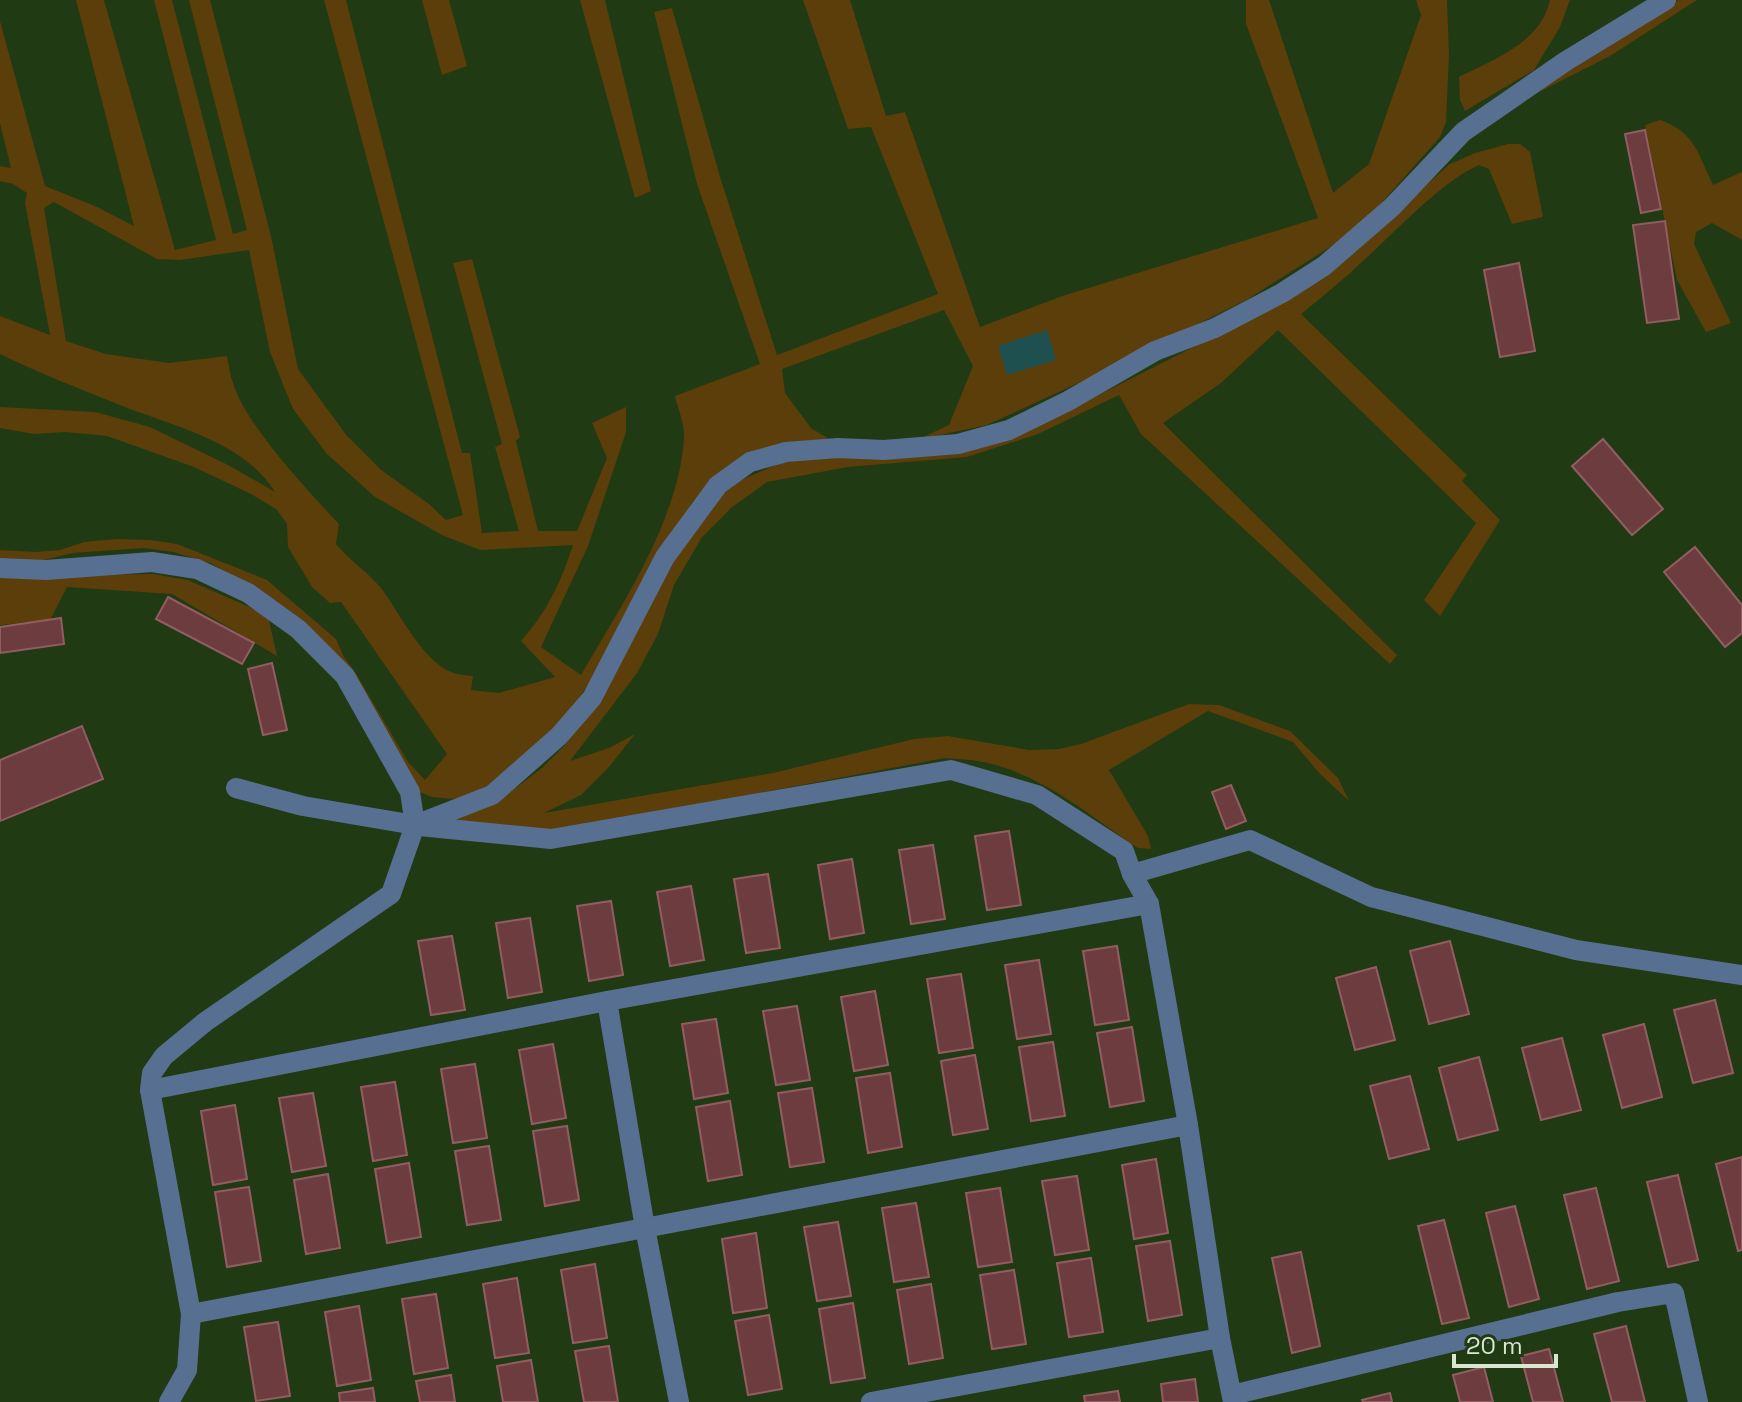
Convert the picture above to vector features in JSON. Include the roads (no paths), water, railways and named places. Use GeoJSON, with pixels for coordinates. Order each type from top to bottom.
{"type":"FeatureCollection","features":[{"type":"Feature","properties":{"kind":"street"},"geometry":{"type":"LineString","coordinates":[[415,825],[492,795],[559,736],[592,698],[665,557],[718,485],[750,462],[786,452],[838,448],[884,450],[958,444],[1009,430],[1068,401],[1155,351],[1215,328],[1282,293],[1324,266],[1392,207],[1463,132],[1566,61],[1666,0]]}},
{"type":"Feature","properties":{"kind":"street"},"geometry":{"type":"LineString","coordinates":[[0,568],[46,570],[152,562],[197,569],[248,593],[298,629],[345,676],[410,792],[415,825],[391,894],[205,1022],[164,1056],[152,1073],[150,1090],[191,1314],[187,1370],[169,1402]]}},
{"type":"Feature","properties":{"kind":"street"},"geometry":{"type":"LineString","coordinates":[[236,788],[303,806],[415,825],[551,839],[951,770],[1037,795],[1124,851],[1132,874],[1149,904],[1188,1125],[1220,1338],[1233,1398],[1618,1302],[1674,1293],[1698,1402]]}},
{"type":"Feature","properties":{"kind":"street"},"geometry":{"type":"LineString","coordinates":[[1132,874],[1250,840],[1371,897],[1576,950],[1742,975]]}},
{"type":"Feature","properties":{"kind":"street"},"geometry":{"type":"LineString","coordinates":[[150,1090],[607,1001],[1149,904]]}},
{"type":"Feature","properties":{"kind":"street"},"geometry":{"type":"LineString","coordinates":[[607,1001],[645,1228],[679,1402]]}},
{"type":"Feature","properties":{"kind":"street"},"geometry":{"type":"LineString","coordinates":[[191,1314],[1188,1125]]}},
{"type":"Feature","properties":{"kind":"street"},"geometry":{"type":"LineString","coordinates":[[871,1402],[1220,1338]]}},
{"type":"Feature","properties":{"kind":"water"},"geometry":{"type":"Polygon","coordinates":[[[1047,330],[1056,360],[1007,375],[998,346],[1047,330]]]}}]}
